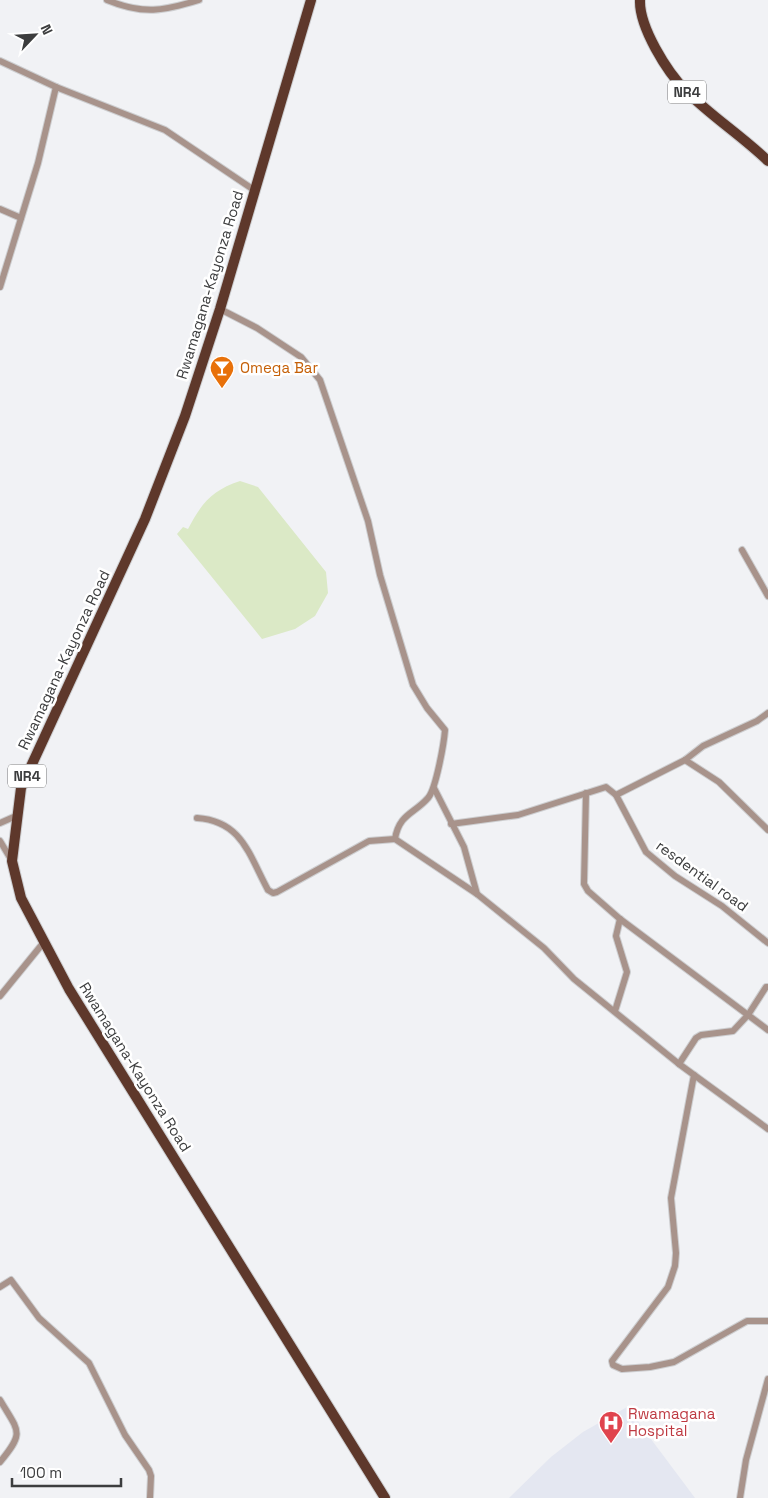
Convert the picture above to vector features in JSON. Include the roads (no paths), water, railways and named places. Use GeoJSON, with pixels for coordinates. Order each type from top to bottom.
{"type":"FeatureCollection","features":[{"type":"Feature","properties":{"kind":"highway","name":"Rwamagana-Kayonza Road"},"geometry":{"type":"LineString","coordinates":[[311,0],[220,309],[186,416],[160,484],[21,788],[16,816],[12,861],[21,898],[69,989],[385,1498]]}},
{"type":"Feature","properties":{"kind":"highway","name":"NR4"},"geometry":{"type":"LineString","coordinates":[[640,0],[643,22],[650,38],[685,90],[768,160]]}},
{"type":"Feature","properties":{"kind":"street"},"geometry":{"type":"LineString","coordinates":[[107,0],[147,11],[162,10],[200,0]]}},
{"type":"Feature","properties":{"kind":"street"},"geometry":{"type":"LineString","coordinates":[[0,61],[56,87],[165,130],[254,190]]}},
{"type":"Feature","properties":{"kind":"street"},"geometry":{"type":"LineString","coordinates":[[0,287],[21,218],[56,87]]}},
{"type":"Feature","properties":{"kind":"street"},"geometry":{"type":"LineString","coordinates":[[0,209],[21,218]]}},
{"type":"Feature","properties":{"kind":"street"},"geometry":{"type":"LineString","coordinates":[[220,309],[257,328],[301,357],[320,380],[368,521],[380,575],[413,685],[427,708],[445,730],[434,788],[429,797],[408,813],[397,827],[395,839]]}},
{"type":"Feature","properties":{"kind":"street"},"geometry":{"type":"LineString","coordinates":[[742,550],[768,596]]}},
{"type":"Feature","properties":{"kind":"street"},"geometry":{"type":"LineString","coordinates":[[451,824],[518,815],[606,787],[616,795],[685,760],[703,746],[757,721],[768,713]]}},
{"type":"Feature","properties":{"kind":"street"},"geometry":{"type":"LineString","coordinates":[[685,760],[719,782],[768,830]]}},
{"type":"Feature","properties":{"kind":"street"},"geometry":{"type":"LineString","coordinates":[[434,788],[464,847],[477,894]]}},
{"type":"Feature","properties":{"kind":"street"},"geometry":{"type":"LineString","coordinates":[[586,793],[584,884],[588,891],[620,919],[768,1030]]}},
{"type":"Feature","properties":{"kind":"street","name":"resdential road"},"geometry":{"type":"LineString","coordinates":[[616,795],[646,852],[675,876],[722,906],[768,944]]}},
{"type":"Feature","properties":{"kind":"street"},"geometry":{"type":"LineString","coordinates":[[0,822],[16,816]]}},
{"type":"Feature","properties":{"kind":"street"},"geometry":{"type":"LineString","coordinates":[[197,818],[214,819],[234,831],[268,890],[272,893],[369,842],[395,839],[477,894],[544,948],[574,979],[679,1064],[768,1129]]}},
{"type":"Feature","properties":{"kind":"street"},"geometry":{"type":"LineString","coordinates":[[0,841],[12,861]]}},
{"type":"Feature","properties":{"kind":"street"},"geometry":{"type":"LineString","coordinates":[[615,1011],[627,972],[616,936],[620,919]]}},
{"type":"Feature","properties":{"kind":"street"},"geometry":{"type":"LineString","coordinates":[[0,996],[44,942]]}},
{"type":"Feature","properties":{"kind":"street"},"geometry":{"type":"LineString","coordinates":[[679,1064],[696,1038],[701,1035],[729,1033],[748,1015],[766,987],[768,987]]}},
{"type":"Feature","properties":{"kind":"street"},"geometry":{"type":"LineString","coordinates":[[694,1075],[671,1198],[676,1253],[674,1266],[668,1287],[612,1361],[613,1365],[622,1369],[650,1367],[674,1362],[747,1321],[768,1321]]}},
{"type":"Feature","properties":{"kind":"street"},"geometry":{"type":"LineString","coordinates":[[0,1286],[11,1280],[39,1318],[89,1363],[125,1435],[149,1470],[150,1498]]}},
{"type":"Feature","properties":{"kind":"street"},"geometry":{"type":"LineString","coordinates":[[740,1498],[746,1460],[768,1379]]}},
{"type":"Feature","properties":{"kind":"street"},"geometry":{"type":"LineString","coordinates":[[0,1400],[14,1424],[18,1437],[16,1443],[0,1462]]}},
{"type":"Feature","properties":{"kind":"place","name":"Omega Bar"},"geometry":{"type":"Point","coordinates":[222,389]}},
{"type":"Feature","properties":{"kind":"place","name":"Rwamagana Hospital"},"geometry":{"type":"Point","coordinates":[611,1444]}}]}
